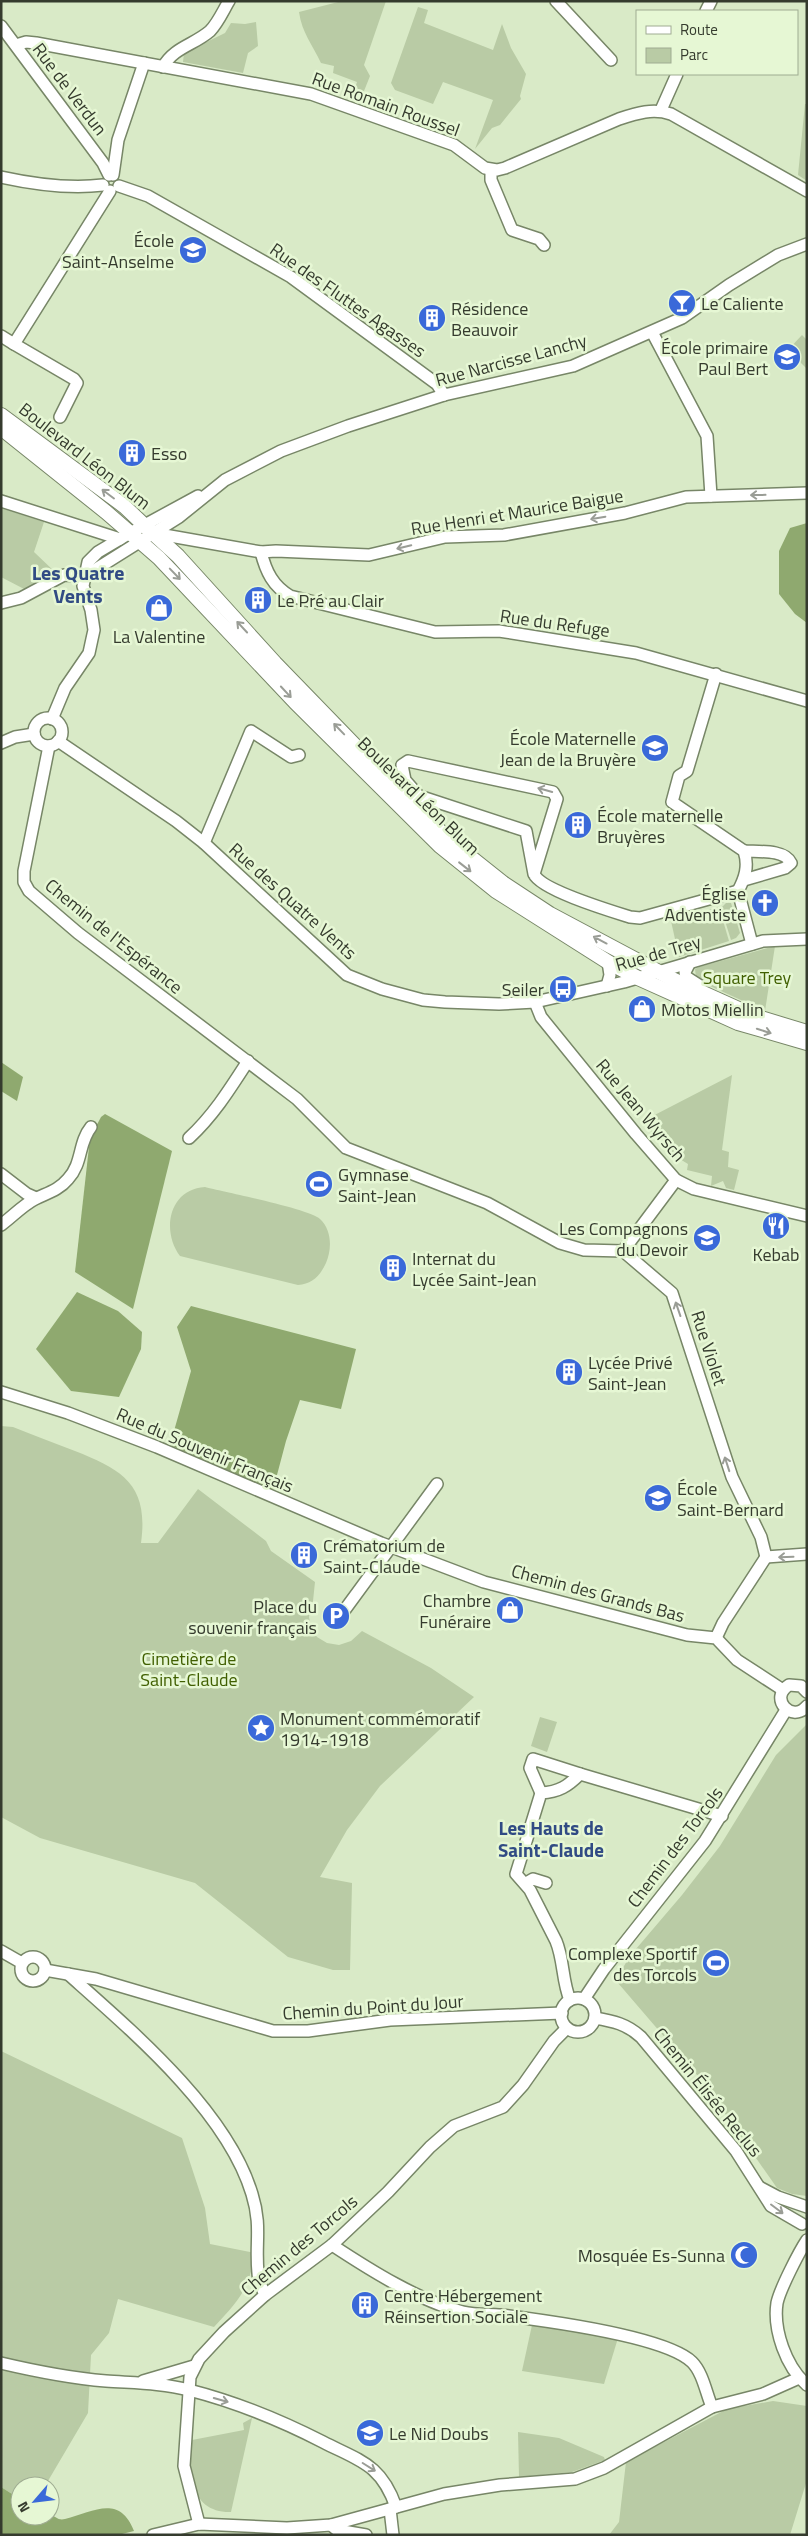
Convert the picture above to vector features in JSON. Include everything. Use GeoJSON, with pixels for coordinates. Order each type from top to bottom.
{"type":"FeatureCollection","features":[{"type":"Feature","properties":{"kind":"main road","name":"Boulevard Léon Blum"},"geometry":{"type":"LineString","coordinates":[[1,415],[124,506],[149,529],[448,840],[503,883],[550,914],[721,1002],[754,1016],[807,1032]]}},
{"type":"Feature","properties":{"kind":"main road","name":"Boulevard Léon Blum"},"geometry":{"type":"LineString","coordinates":[[1,428],[130,538],[170,568],[295,702],[440,846],[496,891],[608,962],[638,978],[738,1023],[807,1043]]}},
{"type":"Feature","properties":{"kind":"street"},"geometry":{"type":"LineString","coordinates":[[163,66],[168,58],[178,50],[210,31],[229,1]]}},
{"type":"Feature","properties":{"kind":"street"},"geometry":{"type":"LineString","coordinates":[[556,1],[611,60]]}},
{"type":"Feature","properties":{"kind":"street","name":"Rue de Verdun"},"geometry":{"type":"LineString","coordinates":[[1,26],[96,154],[111,182]]}},
{"type":"Feature","properties":{"kind":"street","name":"Rue Romain Roussel"},"geometry":{"type":"LineString","coordinates":[[16,45],[26,42],[36,43],[311,94],[454,146],[480,165],[491,170]]}},
{"type":"Feature","properties":{"kind":"street"},"geometry":{"type":"LineString","coordinates":[[14,344],[111,182],[118,140],[144,63]]}},
{"type":"Feature","properties":{"kind":"street"},"geometry":{"type":"LineString","coordinates":[[660,110],[677,75]]}},
{"type":"Feature","properties":{"kind":"street"},"geometry":{"type":"LineString","coordinates":[[544,245],[539,239],[512,230],[491,180],[491,170],[505,168],[637,113],[660,110],[671,114],[807,191]]}},
{"type":"Feature","properties":{"kind":"street"},"geometry":{"type":"LineString","coordinates":[[96,154],[111,148],[118,140]]}},
{"type":"Feature","properties":{"kind":"street","name":"Rue des Fluttes Agasses"},"geometry":{"type":"LineString","coordinates":[[1,177],[26,183],[90,186],[111,182],[148,196],[291,277],[437,384],[444,395]]}},
{"type":"Feature","properties":{"kind":"street","name":"Rue Narcisse Lanchy"},"geometry":{"type":"LineString","coordinates":[[130,538],[149,529],[167,511],[215,488],[255,464],[290,447],[444,395],[573,366],[682,318],[729,285],[778,255],[807,244]]}},
{"type":"Feature","properties":{"kind":"street"},"geometry":{"type":"LineString","coordinates":[[652,332],[707,436],[711,496]]}},
{"type":"Feature","properties":{"kind":"street"},"geometry":{"type":"LineString","coordinates":[[1,336],[74,379],[77,383],[60,418]]}},
{"type":"Feature","properties":{"kind":"street","name":"Rue Henri et Maurice Baigue"},"geometry":{"type":"LineString","coordinates":[[149,529],[262,552],[369,555],[445,537],[504,535],[642,510],[686,497],[807,493]]}},
{"type":"Feature","properties":{"kind":"street"},"geometry":{"type":"LineString","coordinates":[[1,501],[130,538]]}},
{"type":"Feature","properties":{"kind":"street"},"geometry":{"type":"LineString","coordinates":[[1,603],[21,598],[64,575],[85,576],[130,538]]}},
{"type":"Feature","properties":{"kind":"street"},"geometry":{"type":"LineString","coordinates":[[52,719],[66,688],[89,653],[94,630],[91,610],[84,586],[88,562],[130,538]]}},
{"type":"Feature","properties":{"kind":"street","name":"Rue du Refuge"},"geometry":{"type":"LineString","coordinates":[[262,552],[268,573],[276,586],[290,596],[434,632],[499,631],[636,653],[807,701]]}},
{"type":"Feature","properties":{"kind":"street"},"geometry":{"type":"LineString","coordinates":[[716,674],[687,770],[679,776],[672,802],[744,851],[782,854],[789,858],[791,863],[785,868],[744,880]]}},
{"type":"Feature","properties":{"kind":"street"},"geometry":{"type":"LineString","coordinates":[[34,734],[39,722],[52,719]]}},
{"type":"Feature","properties":{"kind":"street"},"geometry":{"type":"LineString","coordinates":[[34,734],[41,744],[54,744],[61,728],[52,719]]}},
{"type":"Feature","properties":{"kind":"street"},"geometry":{"type":"LineString","coordinates":[[241,724],[291,757],[299,755]]}},
{"type":"Feature","properties":{"kind":"street"},"geometry":{"type":"LineString","coordinates":[[204,843],[251,731]]}},
{"type":"Feature","properties":{"kind":"street"},"geometry":{"type":"LineString","coordinates":[[1,743],[15,736],[34,734]]}},
{"type":"Feature","properties":{"kind":"street","name":"Rue des Quatre Vents"},"geometry":{"type":"LineString","coordinates":[[54,744],[176,821],[204,843],[347,975],[382,989],[423,1000],[499,1004],[536,1002]]}},
{"type":"Feature","properties":{"kind":"street","name":"Chemin de l'Espérance"},"geometry":{"type":"LineString","coordinates":[[54,744],[24,871],[24,882],[29,891],[85,939],[297,1099],[340,1144],[353,1152],[487,1203],[560,1243],[584,1250],[623,1251]]}},
{"type":"Feature","properties":{"kind":"street"},"geometry":{"type":"LineString","coordinates":[[534,874],[557,799],[553,792],[436,766],[408,761],[402,765],[405,780],[419,796],[526,831],[534,874],[539,882],[561,892],[630,917],[640,918],[738,891]]}},
{"type":"Feature","properties":{"kind":"street"},"geometry":{"type":"LineString","coordinates":[[744,851],[747,859],[744,880],[738,891],[752,944]]}},
{"type":"Feature","properties":{"kind":"street","name":"Rue de Trey"},"geometry":{"type":"LineString","coordinates":[[536,1002],[638,978],[752,944],[780,939],[807,938]]}},
{"type":"Feature","properties":{"kind":"street","name":"Rue de Trey"},"geometry":{"type":"LineString","coordinates":[[607,986],[610,975],[608,962]]}},
{"type":"Feature","properties":{"kind":"street","name":"Boulevard Léon Blum"},"geometry":{"type":"LineString","coordinates":[[690,962],[685,972],[689,980],[754,1016]]}},
{"type":"Feature","properties":{"kind":"street","name":"Rue Jean Wyrsch"},"geometry":{"type":"LineString","coordinates":[[536,1002],[541,1017],[676,1180],[694,1189],[807,1216]]}},
{"type":"Feature","properties":{"kind":"street"},"geometry":{"type":"LineString","coordinates":[[189,1138],[204,1124],[229,1091],[248,1061]]}},
{"type":"Feature","properties":{"kind":"street"},"geometry":{"type":"LineString","coordinates":[[1,1225],[36,1198],[51,1193],[68,1180],[79,1164],[83,1137],[91,1127]]}},
{"type":"Feature","properties":{"kind":"street"},"geometry":{"type":"LineString","coordinates":[[1,1174],[27,1194],[36,1198]]}},
{"type":"Feature","properties":{"kind":"street"},"geometry":{"type":"LineString","coordinates":[[623,1251],[676,1180]]}},
{"type":"Feature","properties":{"kind":"street","name":"Rue Violet"},"geometry":{"type":"LineString","coordinates":[[623,1251],[672,1293],[732,1477],[761,1537],[766,1557]]}},
{"type":"Feature","properties":{"kind":"street","name":"Rue du Souvenir Français"},"geometry":{"type":"LineString","coordinates":[[1,1392],[60,1410],[157,1447],[392,1547]]}},
{"type":"Feature","properties":{"kind":"street"},"geometry":{"type":"LineString","coordinates":[[338,1619],[438,1484]]}},
{"type":"Feature","properties":{"kind":"street","name":"Chemin des Grands Bas"},"geometry":{"type":"LineString","coordinates":[[392,1547],[484,1582],[687,1635],[716,1638]]}},
{"type":"Feature","properties":{"kind":"street"},"geometry":{"type":"LineString","coordinates":[[783,1690],[737,1660],[716,1638],[766,1557],[807,1554]]}},
{"type":"Feature","properties":{"kind":"street"},"geometry":{"type":"LineString","coordinates":[[805,1685],[789,1685],[783,1690],[780,1699],[786,1710],[800,1712],[807,1706]]}},
{"type":"Feature","properties":{"kind":"street","name":"Chemin des Torcols"},"geometry":{"type":"LineString","coordinates":[[584,1999],[604,1969],[722,1816],[786,1710]]}},
{"type":"Feature","properties":{"kind":"street"},"geometry":{"type":"LineString","coordinates":[[570,2000],[565,1987],[559,1950],[526,1883],[516,1874],[541,1794],[530,1768],[533,1759],[722,1816]]}},
{"type":"Feature","properties":{"kind":"street"},"geometry":{"type":"LineString","coordinates":[[541,1794],[553,1793],[564,1788],[580,1774]]}},
{"type":"Feature","properties":{"kind":"street"},"geometry":{"type":"LineString","coordinates":[[526,1883],[533,1880],[546,1883]]}},
{"type":"Feature","properties":{"kind":"street"},"geometry":{"type":"LineString","coordinates":[[1,1951],[22,1963]]}},
{"type":"Feature","properties":{"kind":"street"},"geometry":{"type":"LineString","coordinates":[[36,1957],[43,1962],[45,1970],[39,1980],[31,1982],[22,1975],[22,1963],[28,1958],[36,1957]]}},
{"type":"Feature","properties":{"kind":"street","name":"Chemin du Point du Jour"},"geometry":{"type":"LineString","coordinates":[[45,1970],[96,1979],[273,2031],[308,2030],[390,2020],[562,2012]]}},
{"type":"Feature","properties":{"kind":"street"},"geometry":{"type":"LineString","coordinates":[[68,1973],[128,2026],[175,2076],[234,2150],[252,2192],[258,2216],[258,2275],[265,2295]]}},
{"type":"Feature","properties":{"kind":"street"},"geometry":{"type":"LineString","coordinates":[[90,1994],[96,1979]]}},
{"type":"Feature","properties":{"kind":"street"},"geometry":{"type":"LineString","coordinates":[[584,1999],[592,2005],[595,2018],[586,2030],[576,2032],[567,2028],[564,2024],[562,2012],[570,2000],[584,1999]]}},
{"type":"Feature","properties":{"kind":"street","name":"Chemin Élisée Reclus"},"geometry":{"type":"LineString","coordinates":[[595,2018],[616,2022],[632,2028],[641,2037],[736,2152],[771,2206],[804,2228]]}},
{"type":"Feature","properties":{"kind":"street","name":"Chemin des Torcols"},"geometry":{"type":"LineString","coordinates":[[199,2524],[184,2466],[189,2390],[194,2366],[224,2332],[265,2295],[332,2245],[388,2192],[430,2147],[454,2126],[503,2107],[523,2085],[554,2041],[567,2028]]}},
{"type":"Feature","properties":{"kind":"street","name":"Chemin Élisée Reclus"},"geometry":{"type":"LineString","coordinates":[[759,2187],[778,2198],[807,2208]]}},
{"type":"Feature","properties":{"kind":"street"},"geometry":{"type":"LineString","coordinates":[[804,2228],[802,2215],[807,2208]]}},
{"type":"Feature","properties":{"kind":"street"},"geometry":{"type":"LineString","coordinates":[[153,2535],[199,2524],[288,2528],[331,2525],[456,2492],[500,2486],[562,2482],[587,2476],[712,2407],[763,2394],[803,2381],[782,2343],[778,2330],[777,2302],[807,2240]]}},
{"type":"Feature","properties":{"kind":"street"},"geometry":{"type":"LineString","coordinates":[[332,2245],[439,2305],[466,2313],[500,2315],[581,2327],[674,2352],[690,2361],[698,2371],[712,2407]]}},
{"type":"Feature","properties":{"kind":"street"},"geometry":{"type":"LineString","coordinates":[[1,2363],[91,2379],[140,2382],[189,2390],[245,2407],[285,2422],[352,2457],[381,2475],[390,2489],[393,2508],[393,2535]]}},
{"type":"Feature","properties":{"kind":"street"},"geometry":{"type":"LineString","coordinates":[[140,2382],[194,2366]]}},
{"type":"Feature","properties":{"kind":"street"},"geometry":{"type":"LineString","coordinates":[[331,2525],[337,2530],[366,2535]]}},
{"type":"Feature","properties":{"kind":"green space"},"geometry":{"type":"Polygon","coordinates":[[[342,1],[386,1],[364,65],[370,76],[360,101],[352,98],[357,82],[333,73],[334,66],[321,63],[300,19],[299,12],[342,1]]]}},
{"type":"Feature","properties":{"kind":"green space"},"geometry":{"type":"Polygon","coordinates":[[[418,7],[428,10],[424,23],[493,50],[502,24],[511,48],[526,74],[520,96],[521,99],[500,125],[492,128],[475,149],[493,100],[443,82],[433,104],[395,90],[391,83],[418,7]]]}},
{"type":"Feature","properties":{"kind":"green space"},"geometry":{"type":"Polygon","coordinates":[[[256,22],[258,46],[248,53],[243,73],[183,62],[184,53],[225,33],[231,23],[245,24],[256,22]]]}},
{"type":"Feature","properties":{"kind":"green space"},"geometry":{"type":"Polygon","coordinates":[[[805,104],[807,104],[807,181],[798,175],[805,104]]]}},
{"type":"Feature","properties":{"kind":"green space"},"geometry":{"type":"Polygon","coordinates":[[[802,335],[807,340],[807,369],[788,350],[802,335]]]}},
{"type":"Feature","properties":{"kind":"green space"},"geometry":{"type":"Polygon","coordinates":[[[1,508],[44,522],[34,552],[55,572],[26,590],[1,577],[1,508]]]}},
{"type":"Feature","properties":{"kind":"green space"},"geometry":{"type":"Polygon","coordinates":[[[807,523],[807,623],[795,614],[779,594],[779,551],[790,528],[807,523]]]}},
{"type":"Feature","properties":{"kind":"green space"},"geometry":{"type":"Polygon","coordinates":[[[726,903],[731,903],[740,933],[731,940],[721,908],[726,903]]]}},
{"type":"Feature","properties":{"kind":"green space"},"geometry":{"type":"Polygon","coordinates":[[[719,907],[729,941],[679,957],[671,921],[719,907]]]}},
{"type":"Feature","properties":{"kind":"green space","name":"Square Trey"},"geometry":{"type":"Polygon","coordinates":[[[775,946],[765,1011],[699,981],[696,977],[695,969],[699,967],[775,946]]]}},
{"type":"Feature","properties":{"kind":"green space"},"geometry":{"type":"Polygon","coordinates":[[[1,1062],[23,1077],[17,1101],[1,1091],[1,1062]]]}},
{"type":"Feature","properties":{"kind":"green space"},"geometry":{"type":"Polygon","coordinates":[[[732,1075],[722,1150],[729,1152],[728,1167],[739,1170],[734,1190],[726,1188],[723,1181],[711,1186],[712,1176],[687,1170],[688,1164],[665,1150],[643,1121],[732,1075]]]}},
{"type":"Feature","properties":{"kind":"green space"},"geometry":{"type":"Polygon","coordinates":[[[105,1114],[172,1151],[133,1309],[75,1272],[90,1138],[101,1117],[105,1114]]]}},
{"type":"Feature","properties":{"kind":"green space"},"geometry":{"type":"Polygon","coordinates":[[[205,1187],[300,1210],[320,1219],[327,1229],[330,1240],[328,1258],[321,1272],[311,1281],[298,1285],[180,1256],[174,1246],[171,1235],[172,1213],[176,1203],[183,1195],[205,1187]]]}},
{"type":"Feature","properties":{"kind":"green space"},"geometry":{"type":"Polygon","coordinates":[[[77,1292],[118,1311],[142,1332],[141,1349],[119,1397],[71,1391],[36,1349],[77,1292]]]}},
{"type":"Feature","properties":{"kind":"green space"},"geometry":{"type":"Polygon","coordinates":[[[191,1306],[356,1349],[341,1409],[300,1400],[286,1441],[273,1490],[170,1445],[191,1371],[177,1327],[191,1306]]]}},
{"type":"Feature","properties":{"kind":"green space","name":"Cimetière de Saint-Claude"},"geometry":{"type":"Polygon","coordinates":[[[1,1426],[13,1427],[75,1451],[107,1465],[119,1473],[129,1482],[136,1493],[141,1507],[141,1543],[158,1543],[198,1489],[266,1541],[271,1551],[315,1582],[309,1617],[311,1628],[317,1637],[327,1643],[339,1645],[351,1641],[362,1631],[431,1668],[474,1697],[380,1786],[347,1830],[320,1877],[352,1883],[350,1970],[333,1970],[288,1957],[195,1883],[40,1838],[1,1817],[1,1426]]]}},
{"type":"Feature","properties":{"kind":"green space"},"geometry":{"type":"Polygon","coordinates":[[[540,1717],[557,1722],[547,1752],[531,1746],[540,1717]]]}},
{"type":"Feature","properties":{"kind":"green space","name":"Complexe Sportif des Torcols"},"geometry":{"type":"Polygon","coordinates":[[[807,1724],[807,2196],[792,2194],[777,2188],[703,2082],[618,1983],[621,1971],[630,1956],[682,1895],[720,1846],[776,1755],[807,1724]]]}},
{"type":"Feature","properties":{"kind":"green space"},"geometry":{"type":"Polygon","coordinates":[[[1,2051],[182,2138],[205,2208],[210,2244],[255,2253],[250,2276],[242,2294],[214,2327],[118,2299],[109,2333],[91,2355],[88,2413],[51,2476],[10,2476],[10,2493],[1,2487],[1,2051]]]}},
{"type":"Feature","properties":{"kind":"green space"},"geometry":{"type":"Polygon","coordinates":[[[532,2325],[618,2338],[604,2384],[522,2371],[532,2325]]]}},
{"type":"Feature","properties":{"kind":"green space"},"geometry":{"type":"Polygon","coordinates":[[[773,2401],[807,2406],[807,2480],[790,2535],[609,2535],[619,2522],[626,2462],[727,2409],[773,2401]]]}},
{"type":"Feature","properties":{"kind":"green space"},"geometry":{"type":"Polygon","coordinates":[[[252,2418],[231,2512],[217,2510],[199,2498],[194,2488],[190,2464],[192,2440],[244,2430],[243,2423],[252,2418]]]}},
{"type":"Feature","properties":{"kind":"green space"},"geometry":{"type":"Polygon","coordinates":[[[518,2432],[559,2438],[604,2457],[605,2460],[572,2472],[519,2477],[518,2432]]]}},
{"type":"Feature","properties":{"kind":"green space"},"geometry":{"type":"Polygon","coordinates":[[[1,2487],[10,2493],[10,2526],[60,2526],[60,2519],[104,2508],[121,2512],[128,2519],[134,2531],[118,2535],[1,2535],[1,2487]]]}},
{"type":"Feature","properties":{"kind":"place","name":"École Saint-Anselme"},"geometry":{"type":"Point","coordinates":[193,250]}},
{"type":"Feature","properties":{"kind":"place","name":"Le Caliente"},"geometry":{"type":"Point","coordinates":[682,303]}},
{"type":"Feature","properties":{"kind":"place","name":"Résidence Beauvoir"},"geometry":{"type":"Point","coordinates":[432,318]}},
{"type":"Feature","properties":{"kind":"place","name":"École primaire Paul Bert"},"geometry":{"type":"Point","coordinates":[787,357]}},
{"type":"Feature","properties":{"kind":"place","name":"Esso"},"geometry":{"type":"Point","coordinates":[132,453]}},
{"type":"Feature","properties":{"kind":"place","name":"Le Pré au Clair"},"geometry":{"type":"Point","coordinates":[258,600]}},
{"type":"Feature","properties":{"kind":"place","name":"La Valentine"},"geometry":{"type":"Point","coordinates":[159,608]}},
{"type":"Feature","properties":{"kind":"place","name":"École Maternelle Jean de la Bruyère"},"geometry":{"type":"Point","coordinates":[655,748]}},
{"type":"Feature","properties":{"kind":"place","name":"École maternelle Bruyères"},"geometry":{"type":"Point","coordinates":[578,825]}},
{"type":"Feature","properties":{"kind":"place","name":"Église Adventiste"},"geometry":{"type":"Point","coordinates":[765,903]}},
{"type":"Feature","properties":{"kind":"place","name":"Seiler"},"geometry":{"type":"Point","coordinates":[563,989]}},
{"type":"Feature","properties":{"kind":"place","name":"Motos Miellin"},"geometry":{"type":"Point","coordinates":[642,1009]}},
{"type":"Feature","properties":{"kind":"place","name":"Gymnase Saint-Jean"},"geometry":{"type":"Point","coordinates":[319,1184]}},
{"type":"Feature","properties":{"kind":"place","name":"Kebab"},"geometry":{"type":"Point","coordinates":[776,1226]}},
{"type":"Feature","properties":{"kind":"place","name":"Les Compagnons du Devoir"},"geometry":{"type":"Point","coordinates":[707,1238]}},
{"type":"Feature","properties":{"kind":"place","name":"Internat du Lycée Saint-Jean"},"geometry":{"type":"Point","coordinates":[393,1268]}},
{"type":"Feature","properties":{"kind":"place","name":"Lycée Privé Saint-Jean"},"geometry":{"type":"Point","coordinates":[569,1372]}},
{"type":"Feature","properties":{"kind":"place","name":"École Saint-Bernard"},"geometry":{"type":"Point","coordinates":[658,1498]}},
{"type":"Feature","properties":{"kind":"place","name":"Crématorium de Saint-Claude"},"geometry":{"type":"Point","coordinates":[304,1555]}},
{"type":"Feature","properties":{"kind":"place","name":"Chambre Funéraire"},"geometry":{"type":"Point","coordinates":[510,1610]}},
{"type":"Feature","properties":{"kind":"place","name":"Place du souvenir français"},"geometry":{"type":"Point","coordinates":[336,1616]}},
{"type":"Feature","properties":{"kind":"place","name":"Monument commémoratif 1914-1918"},"geometry":{"type":"Point","coordinates":[261,1728]}},
{"type":"Feature","properties":{"kind":"place","name":"Complexe Sportif des Torcols"},"geometry":{"type":"Point","coordinates":[716,1963]}},
{"type":"Feature","properties":{"kind":"place","name":"Mosquée Es-Sunna"},"geometry":{"type":"Point","coordinates":[744,2255]}},
{"type":"Feature","properties":{"kind":"place","name":"Centre Hébergement Réinsertion Sociale"},"geometry":{"type":"Point","coordinates":[365,2305]}},
{"type":"Feature","properties":{"kind":"place","name":"Le Nid Doubs"},"geometry":{"type":"Point","coordinates":[370,2433]}},
{"type":"Feature","properties":{"kind":"district","name":"Les Quatre Vents"},"geometry":{"type":"Point","coordinates":[78,584]}},
{"type":"Feature","properties":{"kind":"district","name":"Les Hauts de Saint-Claude"},"geometry":{"type":"Point","coordinates":[551,1838]}}]}
